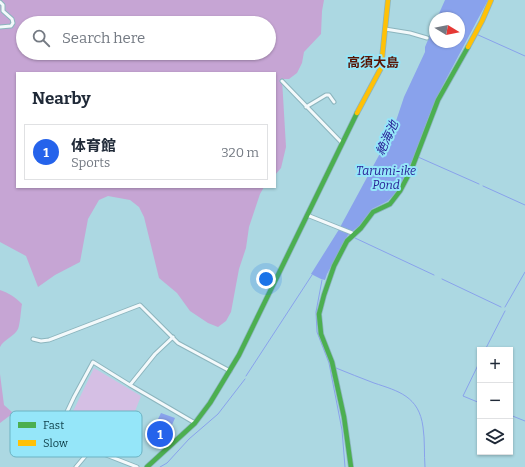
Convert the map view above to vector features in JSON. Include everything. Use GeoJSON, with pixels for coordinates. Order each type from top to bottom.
{"type":"FeatureCollection","features":[{"type":"Feature","properties":{"kind":"street"},"geometry":{"type":"LineString","coordinates":[[147,467],[195,423],[210,403],[239,355],[342,144],[381,68],[388,0]]}},
{"type":"Feature","properties":{"kind":"street"},"geometry":{"type":"LineString","coordinates":[[351,467],[344,417],[332,362],[321,334],[319,314],[324,295],[334,266],[353,234],[361,228],[373,212],[390,204],[400,191],[412,168],[438,100],[492,0]]}},
{"type":"Feature","properties":{"kind":"street"},"geometry":{"type":"LineString","coordinates":[[0,2],[3,5],[4,12],[12,18],[13,23],[11,26],[0,28]]}},
{"type":"Feature","properties":{"kind":"street"},"geometry":{"type":"LineString","coordinates":[[386,29],[410,33],[427,38]]}},
{"type":"Feature","properties":{"kind":"street"},"geometry":{"type":"LineString","coordinates":[[282,81],[342,144]]}},
{"type":"Feature","properties":{"kind":"street"},"geometry":{"type":"LineString","coordinates":[[306,107],[326,95],[329,96],[334,102]]}},
{"type":"Feature","properties":{"kind":"street"},"geometry":{"type":"LineString","coordinates":[[308,215],[353,234]]}},
{"type":"Feature","properties":{"kind":"street"},"geometry":{"type":"LineString","coordinates":[[33,339],[41,341],[49,340],[140,305],[178,343],[230,371]]}},
{"type":"Feature","properties":{"kind":"street"},"geometry":{"type":"LineString","coordinates":[[130,385],[155,354],[173,337]]}},
{"type":"Feature","properties":{"kind":"street"},"geometry":{"type":"LineString","coordinates":[[68,411],[93,362],[195,423]]}},
{"type":"Feature","properties":{"kind":"street"},"geometry":{"type":"LineString","coordinates":[[76,467],[84,457]]}},
{"type":"Feature","properties":{"kind":"street"},"geometry":{"type":"LineString","coordinates":[[111,457],[137,467]]}},
{"type":"Feature","properties":{"kind":"shaded area"},"geometry":{"type":"Polygon","coordinates":[[[0,0],[324,0],[321,34],[304,52],[302,63],[297,73],[289,79],[282,79],[286,147],[281,168],[276,174],[276,72],[16,72],[16,188],[263,188],[249,227],[246,248],[239,269],[231,312],[226,321],[218,327],[208,323],[190,311],[177,293],[159,278],[144,217],[139,207],[130,200],[108,196],[99,200],[88,219],[80,262],[55,275],[38,287],[26,256],[0,242],[0,0]]]}},
{"type":"Feature","properties":{"kind":"shaded area"},"geometry":{"type":"Polygon","coordinates":[[[0,290],[17,299],[22,304],[18,329],[0,347],[0,290]]]}},
{"type":"Feature","properties":{"kind":"shaded area"},"geometry":{"type":"Polygon","coordinates":[[[94,368],[141,396],[135,411],[73,411],[94,368]]]}},
{"type":"Feature","properties":{"kind":"shaded area"},"geometry":{"type":"Polygon","coordinates":[[[0,374],[4,405],[11,411],[10,416],[0,423],[0,374]]]}},
{"type":"Feature","properties":{"kind":"shaded area"},"geometry":{"type":"Polygon","coordinates":[[[153,423],[173,430],[166,444],[147,437],[153,423]]]}},
{"type":"Feature","properties":{"kind":"water","name":"Tarumi-ike Pond"},"geometry":{"type":"Polygon","coordinates":[[[445,0],[488,0],[465,44],[465,12],[440,12],[445,0]]]}},
{"type":"Feature","properties":{"kind":"water","name":"Tarumi-ike Pond"},"geometry":{"type":"Polygon","coordinates":[[[429,37],[429,48],[463,48],[442,87],[429,116],[414,157],[397,191],[388,201],[372,209],[359,226],[348,235],[325,280],[321,279],[311,274],[338,231],[384,146],[395,124],[404,97],[425,52],[425,47],[429,37]]]}},
{"type":"Feature","properties":{"kind":"water"},"geometry":{"type":"Polygon","coordinates":[[[161,413],[175,418],[172,425],[158,419],[161,413]]]}},
{"type":"Feature","properties":{"kind":"waterway"},"geometry":{"type":"LineString","coordinates":[[476,34],[525,56]]}},
{"type":"Feature","properties":{"kind":"waterway"},"geometry":{"type":"LineString","coordinates":[[418,157],[479,184]]}},
{"type":"Feature","properties":{"kind":"waterway"},"geometry":{"type":"LineString","coordinates":[[483,186],[525,205]]}},
{"type":"Feature","properties":{"kind":"waterway"},"geometry":{"type":"LineString","coordinates":[[355,238],[434,275]]}},
{"type":"Feature","properties":{"kind":"waterway"},"geometry":{"type":"LineString","coordinates":[[505,307],[525,272]]}},
{"type":"Feature","properties":{"kind":"waterway"},"geometry":{"type":"LineString","coordinates":[[246,376],[312,275]]}},
{"type":"Feature","properties":{"kind":"waterway"},"geometry":{"type":"LineString","coordinates":[[442,279],[501,307]]}},
{"type":"Feature","properties":{"kind":"waterway"},"geometry":{"type":"LineString","coordinates":[[322,280],[316,312],[317,332],[329,363],[342,430],[345,467]]}},
{"type":"Feature","properties":{"kind":"waterway"},"geometry":{"type":"LineString","coordinates":[[487,347],[505,311]]}},
{"type":"Feature","properties":{"kind":"waterway"},"geometry":{"type":"LineString","coordinates":[[477,367],[463,396],[477,402]]}},
{"type":"Feature","properties":{"kind":"waterway"},"geometry":{"type":"LineString","coordinates":[[336,368],[399,392],[412,402],[417,408],[421,417],[424,437],[425,467]]}},
{"type":"Feature","properties":{"kind":"waterway"},"geometry":{"type":"LineString","coordinates":[[160,467],[167,463],[189,439],[218,414],[245,379]]}},
{"type":"Feature","properties":{"kind":"waterway"},"geometry":{"type":"LineString","coordinates":[[513,416],[525,421]]}},
{"type":"Feature","properties":{"kind":"traffic: fast"},"geometry":{"type":"LineString","coordinates":[[351,467],[344,417],[332,362],[321,334],[319,314],[324,295],[334,266],[347,241],[361,228],[373,212],[390,204],[400,191],[412,168],[438,100],[468,47]]}},
{"type":"Feature","properties":{"kind":"traffic: fast"},"geometry":{"type":"LineString","coordinates":[[147,467],[195,423],[210,403],[239,355],[357,113]]}},
{"type":"Feature","properties":{"kind":"traffic: slow"},"geometry":{"type":"LineString","coordinates":[[357,113],[381,68],[388,0]]}},
{"type":"Feature","properties":{"kind":"traffic: slow"},"geometry":{"type":"LineString","coordinates":[[468,47],[491,0]]}},
{"type":"Feature","properties":{"kind":"place","name":"体育館"},"geometry":{"type":"Point","coordinates":[160,434]}},
{"type":"Feature","properties":{"kind":"district","name":"高須大島"},"geometry":{"type":"Point","coordinates":[373,62]}},
{"type":"Feature","properties":{"kind":"water label","name":"絶海池"},"geometry":{"type":"Point","coordinates":[387,138]}}]}
